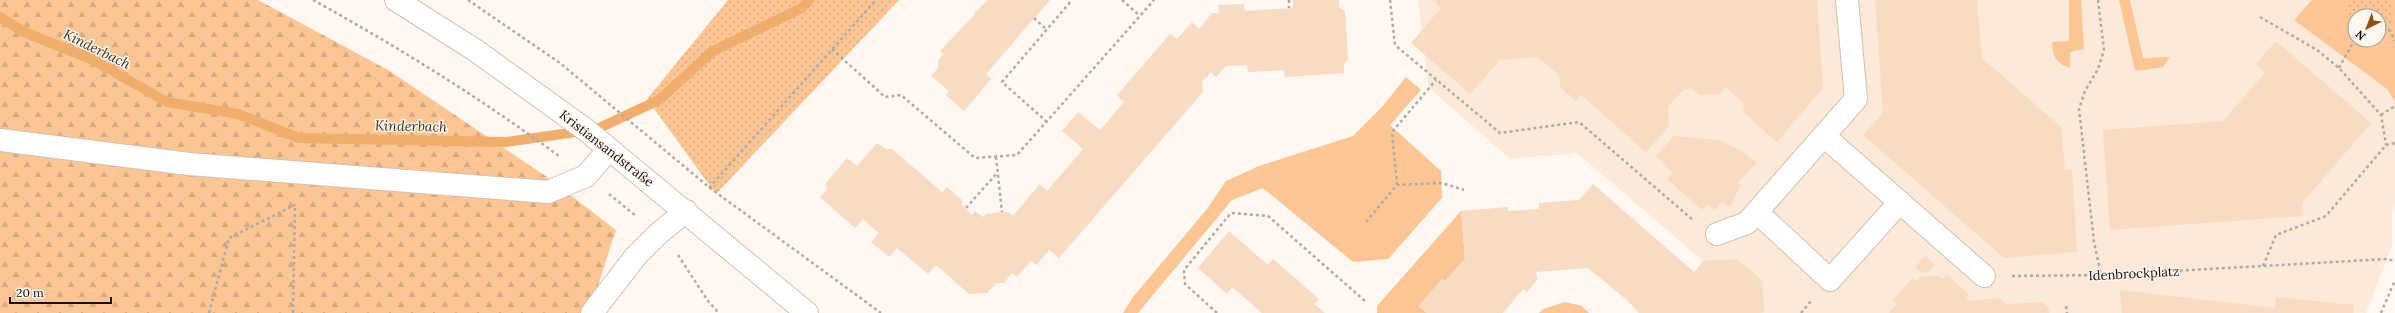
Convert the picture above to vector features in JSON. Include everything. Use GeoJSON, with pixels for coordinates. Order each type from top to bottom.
{"type":"FeatureCollection","features":[{"type":"Feature","properties":{"kind":"street","name":"Kristiansandstraße"},"geometry":{"type":"LineString","coordinates":[[396,0],[475,50],[554,107],[608,154],[686,211],[745,264],[807,313]]}},
{"type":"Feature","properties":{"kind":"street"},"geometry":{"type":"LineString","coordinates":[[1717,234],[1747,223],[1856,99],[1847,0]]}},
{"type":"Feature","properties":{"kind":"street"},"geometry":{"type":"LineString","coordinates":[[1824,136],[1984,276]]}},
{"type":"Feature","properties":{"kind":"street"},"geometry":{"type":"LineString","coordinates":[[0,140],[189,164],[548,192],[586,176],[608,154]]}},
{"type":"Feature","properties":{"kind":"street"},"geometry":{"type":"LineString","coordinates":[[1757,212],[1830,280],[1900,202]]}},
{"type":"Feature","properties":{"kind":"street"},"geometry":{"type":"LineString","coordinates":[[592,313],[636,256],[658,234],[686,211]]}},
{"type":"Feature","properties":{"kind":"path"},"geometry":{"type":"LineString","coordinates":[[312,0],[398,48],[476,97],[563,159]]}},
{"type":"Feature","properties":{"kind":"path"},"geometry":{"type":"LineString","coordinates":[[468,0],[560,63],[710,188],[882,313]]}},
{"type":"Feature","properties":{"kind":"path"},"geometry":{"type":"LineString","coordinates":[[686,211],[710,188],[876,0]]}},
{"type":"Feature","properties":{"kind":"path"},"geometry":{"type":"LineString","coordinates":[[1047,122],[1002,82],[1072,0]]}},
{"type":"Feature","properties":{"kind":"path"},"geometry":{"type":"LineString","coordinates":[[1122,0],[1140,16]]}},
{"type":"Feature","properties":{"kind":"path"},"geometry":{"type":"LineString","coordinates":[[832,49],[885,97],[901,96],[975,158],[1017,156],[1154,0]]}},
{"type":"Feature","properties":{"kind":"path"},"geometry":{"type":"LineString","coordinates":[[1289,0],[1289,8]]}},
{"type":"Feature","properties":{"kind":"path"},"geometry":{"type":"LineString","coordinates":[[1390,0],[1395,45],[1500,133],[1580,122],[1695,222],[1717,234]]}},
{"type":"Feature","properties":{"kind":"path"},"geometry":{"type":"LineString","coordinates":[[2098,0],[2104,50],[2098,69],[2085,91],[2079,109],[2094,242],[2101,275]]}},
{"type":"Feature","properties":{"kind":"path"},"geometry":{"type":"LineString","coordinates":[[2260,17],[2317,50],[2339,68],[2381,115],[2386,145]]}},
{"type":"Feature","properties":{"kind":"path"},"geometry":{"type":"LineString","coordinates":[[1034,18],[1046,29]]}},
{"type":"Feature","properties":{"kind":"path"},"geometry":{"type":"LineString","coordinates":[[2389,29],[2395,41]]}},
{"type":"Feature","properties":{"kind":"path"},"geometry":{"type":"LineString","coordinates":[[2339,68],[2350,48]]}},
{"type":"Feature","properties":{"kind":"path"},"geometry":{"type":"LineString","coordinates":[[1366,222],[1397,185],[1392,132],[1436,80]]}},
{"type":"Feature","properties":{"kind":"path"},"geometry":{"type":"LineString","coordinates":[[2381,115],[2395,106]]}},
{"type":"Feature","properties":{"kind":"path"},"geometry":{"type":"LineString","coordinates":[[2263,266],[2276,235],[2326,216],[2386,145],[2395,143]]}},
{"type":"Feature","properties":{"kind":"path"},"geometry":{"type":"LineString","coordinates":[[996,157],[1002,212]]}},
{"type":"Feature","properties":{"kind":"path"},"geometry":{"type":"LineString","coordinates":[[293,313],[295,205],[298,172]]}},
{"type":"Feature","properties":{"kind":"path"},"geometry":{"type":"LineString","coordinates":[[966,208],[997,172]]}},
{"type":"Feature","properties":{"kind":"path"},"geometry":{"type":"LineString","coordinates":[[586,176],[658,234],[684,262],[704,295],[719,313]]}},
{"type":"Feature","properties":{"kind":"path"},"geometry":{"type":"LineString","coordinates":[[1397,185],[1442,183],[1464,190]]}},
{"type":"Feature","properties":{"kind":"path"},"geometry":{"type":"LineString","coordinates":[[209,313],[229,238],[295,205]]}},
{"type":"Feature","properties":{"kind":"path"},"geometry":{"type":"LineString","coordinates":[[1217,313],[1185,284],[1184,270],[1231,213],[1268,216],[1365,301]]}},
{"type":"Feature","properties":{"kind":"path","name":"Idenbrockplatz"},"geometry":{"type":"LineString","coordinates":[[1984,276],[2101,275],[2387,259],[2395,261]]}},
{"type":"Feature","properties":{"kind":"path"},"geometry":{"type":"LineString","coordinates":[[2381,313],[2395,280]]}},
{"type":"Feature","properties":{"kind":"path"},"geometry":{"type":"LineString","coordinates":[[2066,306],[2066,313]]}},
{"type":"Feature","properties":{"kind":"shaded area"},"geometry":{"type":"Polygon","coordinates":[[[1418,0],[2395,0],[2395,203],[2392,214],[2392,245],[2366,313],[1762,313],[1761,280],[1703,261],[1577,153],[1510,159],[1429,88],[1418,0]]]}},
{"type":"Feature","properties":{"kind":"green space"},"geometry":{"type":"Polygon","coordinates":[[[0,0],[258,0],[388,70],[544,175],[616,230],[589,313],[0,313],[0,0]]]}},
{"type":"Feature","properties":{"kind":"green space"},"geometry":{"type":"Polygon","coordinates":[[[728,0],[899,0],[716,194],[647,99],[728,0]]]}},
{"type":"Feature","properties":{"kind":"green space"},"geometry":{"type":"Polygon","coordinates":[[[2069,0],[2081,0],[2084,49],[2070,52],[2070,68],[2058,61],[2054,55],[2052,42],[2069,41],[2069,0]]]}},
{"type":"Feature","properties":{"kind":"green space"},"geometry":{"type":"Polygon","coordinates":[[[2119,0],[2130,0],[2143,58],[2170,57],[2163,67],[2135,71],[2119,0]]]}},
{"type":"Feature","properties":{"kind":"green space"},"geometry":{"type":"Polygon","coordinates":[[[2312,0],[2395,0],[2395,102],[2387,89],[2294,20],[2312,0]]]}},
{"type":"Feature","properties":{"kind":"green space"},"geometry":{"type":"Polygon","coordinates":[[[2348,0],[2393,0],[2394,11],[2392,20],[2387,29],[2387,8],[2347,8],[2348,0]]]}},
{"type":"Feature","properties":{"kind":"green space"},"geometry":{"type":"Polygon","coordinates":[[[1406,77],[1421,90],[1390,125],[1441,171],[1442,198],[1388,259],[1353,262],[1263,188],[1232,200],[1138,313],[1123,313],[1133,297],[1207,209],[1226,181],[1259,166],[1353,136],[1382,107],[1406,77]]]}},
{"type":"Feature","properties":{"kind":"green space"},"geometry":{"type":"Polygon","coordinates":[[[1461,211],[1465,259],[1445,281],[1442,279],[1419,306],[1427,313],[1377,313],[1377,306],[1461,211]]]}},
{"type":"Feature","properties":{"kind":"green space"},"geometry":{"type":"Polygon","coordinates":[[[1565,302],[1582,306],[1589,313],[1539,313],[1543,309],[1565,302]]]}},
{"type":"Feature","properties":{"kind":"building"},"geometry":{"type":"Polygon","coordinates":[[[987,0],[1050,0],[986,74],[991,79],[964,111],[946,95],[949,91],[931,76],[938,68],[938,61],[943,54],[940,51],[975,14],[975,10],[977,11],[987,0]]]}},
{"type":"Feature","properties":{"kind":"building"},"geometry":{"type":"Polygon","coordinates":[[[1293,0],[1339,0],[1339,7],[1345,11],[1348,59],[1344,64],[1344,73],[1285,77],[1284,70],[1248,72],[1247,65],[1226,66],[1216,77],[1211,72],[1202,82],[1203,92],[1059,258],[1049,250],[1036,265],[1031,261],[1017,277],[1012,273],[1004,283],[996,283],[987,293],[969,294],[936,265],[928,274],[897,248],[889,257],[871,242],[879,233],[863,219],[855,228],[820,197],[827,190],[826,183],[847,158],[857,166],[877,143],[886,149],[892,149],[942,192],[947,187],[963,201],[961,204],[972,215],[975,211],[983,217],[986,214],[1002,212],[1008,212],[1013,216],[1040,184],[1047,191],[1083,149],[1062,131],[1078,112],[1100,130],[1124,102],[1117,95],[1170,34],[1177,39],[1192,22],[1199,29],[1212,13],[1219,13],[1218,5],[1244,4],[1245,11],[1293,8],[1293,0]]]}},
{"type":"Feature","properties":{"kind":"building"},"geometry":{"type":"Polygon","coordinates":[[[1437,0],[1817,0],[1823,88],[1777,142],[1743,112],[1744,104],[1725,87],[1720,94],[1700,95],[1692,89],[1684,89],[1668,107],[1669,126],[1646,152],[1581,95],[1576,101],[1560,87],[1559,75],[1538,57],[1500,60],[1470,94],[1411,43],[1441,8],[1435,2],[1437,0]]]}},
{"type":"Feature","properties":{"kind":"building"},"geometry":{"type":"Polygon","coordinates":[[[1875,0],[1977,0],[1982,58],[2061,127],[2065,170],[2072,169],[2077,252],[2004,258],[1863,135],[1883,113],[1875,0]]]}},
{"type":"Feature","properties":{"kind":"building"},"geometry":{"type":"Polygon","coordinates":[[[2276,41],[2371,123],[2302,203],[2303,216],[2110,230],[2103,130],[2223,121],[2265,73],[2256,64],[2276,41]]]}},
{"type":"Feature","properties":{"kind":"building"},"geometry":{"type":"Polygon","coordinates":[[[1674,136],[1718,140],[1738,149],[1757,162],[1738,183],[1741,185],[1730,206],[1722,202],[1715,210],[1707,204],[1702,210],[1667,179],[1673,173],[1656,156],[1674,136]]]}},
{"type":"Feature","properties":{"kind":"building"},"geometry":{"type":"Polygon","coordinates":[[[1593,184],[1694,272],[1703,261],[1737,259],[1762,280],[1764,311],[1762,313],[1639,313],[1627,300],[1588,268],[1536,272],[1537,280],[1527,292],[1523,289],[1503,313],[1427,313],[1419,306],[1442,279],[1445,281],[1465,259],[1461,211],[1508,207],[1508,211],[1539,209],[1539,203],[1579,200],[1593,184]]]}},
{"type":"Feature","properties":{"kind":"building"},"geometry":{"type":"Polygon","coordinates":[[[1229,231],[1268,265],[1273,259],[1319,299],[1314,304],[1325,313],[1262,313],[1232,287],[1227,294],[1198,268],[1229,231]]]}},
{"type":"Feature","properties":{"kind":"building"},"geometry":{"type":"Polygon","coordinates":[[[1925,256],[1935,264],[1927,273],[1923,273],[1915,267],[1925,256]]]}},
{"type":"Feature","properties":{"kind":"building"},"geometry":{"type":"Polygon","coordinates":[[[1947,275],[1969,294],[1966,299],[1967,301],[1999,298],[2006,304],[2042,302],[2049,308],[2049,313],[1889,313],[1897,304],[1893,300],[1912,278],[1916,281],[1920,277],[1939,276],[1942,279],[1947,275]]]}},
{"type":"Feature","properties":{"kind":"building"},"geometry":{"type":"Polygon","coordinates":[[[2120,290],[2275,308],[2276,297],[2354,305],[2353,313],[2122,313],[2120,290]]]}},
{"type":"Feature","properties":{"kind":"waterway","name":"Kinderbach"},"geometry":{"type":"LineString","coordinates":[[0,17],[24,32],[91,59],[167,102],[238,114],[299,138],[506,142],[597,129],[659,100],[713,51],[802,8],[809,0]]}}]}
